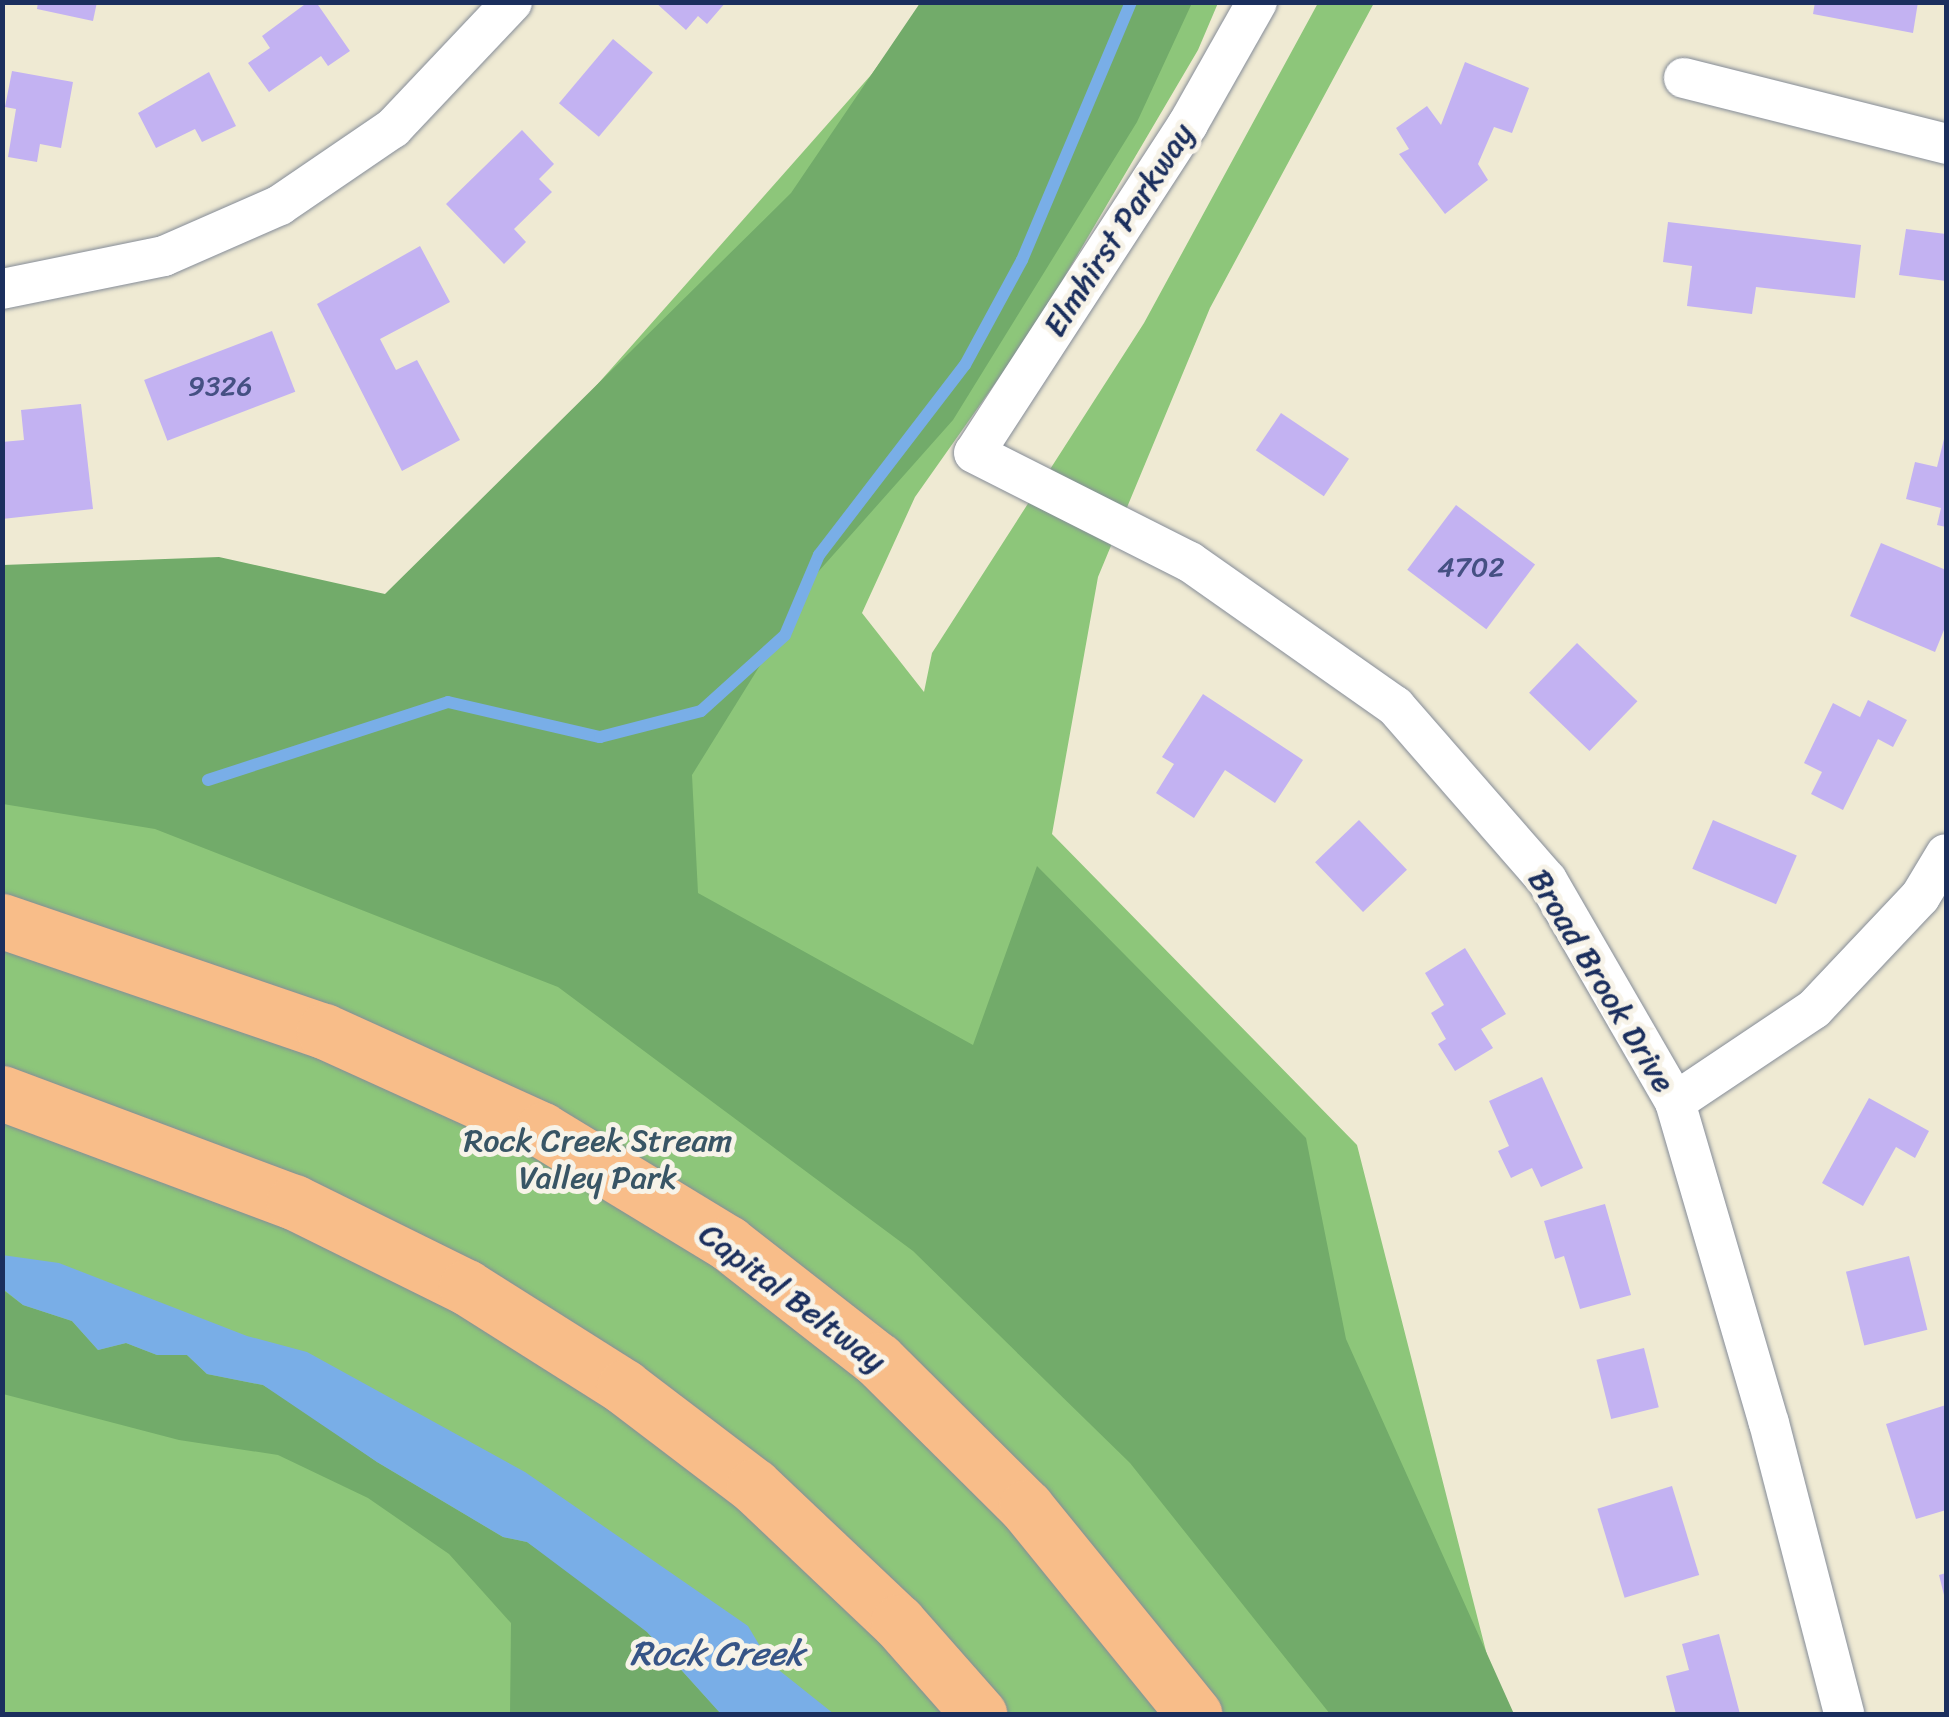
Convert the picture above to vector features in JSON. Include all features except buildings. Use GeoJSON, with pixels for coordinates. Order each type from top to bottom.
{"type":"FeatureCollection","features":[{"type":"Feature","properties":{"kind":"highway","name":"Capital Beltway"},"geometry":{"type":"LineString","coordinates":[[2,921],[324,1032],[542,1130],[728,1243],[878,1360],[1026,1507],[1194,1714]]}},
{"type":"Feature","properties":{"kind":"highway"},"geometry":{"type":"LineString","coordinates":[[2,1093],[294,1202],[466,1287],[624,1387],[754,1486],[898,1622],[979,1714]]}},
{"type":"Feature","properties":{"kind":"street"},"geometry":{"type":"LineString","coordinates":[[2,288],[164,256],[280,205],[393,128],[512,2]]}},
{"type":"Feature","properties":{"kind":"street","name":"Elmhirst Parkway"},"geometry":{"type":"LineString","coordinates":[[974,453],[1188,124],[1256,2]]}},
{"type":"Feature","properties":{"kind":"street"},"geometry":{"type":"LineString","coordinates":[[1684,78],[1946,144]]}},
{"type":"Feature","properties":{"kind":"street","name":"Broad Brook Drive"},"geometry":{"type":"LineString","coordinates":[[974,453],[1190,562],[1395,706],[1547,880],[1675,1102],[1769,1423],[1844,1714]]}},
{"type":"Feature","properties":{"kind":"street"},"geometry":{"type":"LineString","coordinates":[[1675,1102],[1814,1009],[1920,897],[1946,854]]}},
{"type":"Feature","properties":{"kind":"green space"},"geometry":{"type":"Polygon","coordinates":[[[920,3],[1192,3],[1137,122],[953,420],[818,572],[692,775],[698,893],[973,1045],[1037,866],[1306,1138],[1346,1339],[1514,1714],[1330,1714],[1130,1463],[913,1251],[558,987],[155,829],[3,804],[3,565],[219,557],[385,594],[791,193],[920,3]]]}},
{"type":"Feature","properties":{"kind":"green space","name":"Rock Creek Stream Valley Park"},"geometry":{"type":"Polygon","coordinates":[[[924,3],[1218,3],[1198,50],[1035,327],[915,497],[862,613],[924,692],[932,653],[1144,323],[1318,3],[1374,3],[1210,308],[1098,577],[1052,834],[1357,1145],[1502,1714],[3,1714],[2,615],[398,610],[871,75],[924,3]]]}},
{"type":"Feature","properties":{"kind":"green space"},"geometry":{"type":"Polygon","coordinates":[[[2,1289],[23,1305],[72,1321],[98,1350],[126,1343],[157,1355],[187,1355],[207,1374],[263,1385],[377,1462],[503,1537],[527,1542],[603,1595],[647,1632],[721,1714],[510,1714],[511,1623],[449,1554],[368,1498],[278,1455],[179,1440],[3,1394],[2,1289]]]}},
{"type":"Feature","properties":{"kind":"water","name":"Rock Creek"},"geometry":{"type":"Polygon","coordinates":[[[2,1255],[59,1263],[247,1336],[307,1352],[525,1472],[748,1626],[770,1663],[834,1714],[721,1714],[647,1632],[527,1542],[503,1537],[377,1462],[263,1385],[207,1374],[187,1355],[157,1355],[126,1343],[98,1350],[72,1321],[23,1305],[3,1289],[2,1255]]]}},
{"type":"Feature","properties":{"kind":"waterway"},"geometry":{"type":"LineString","coordinates":[[208,780],[448,702],[600,737],[701,711],[785,635],[819,555],[965,365],[1022,260],[1131,2]]}}]}
